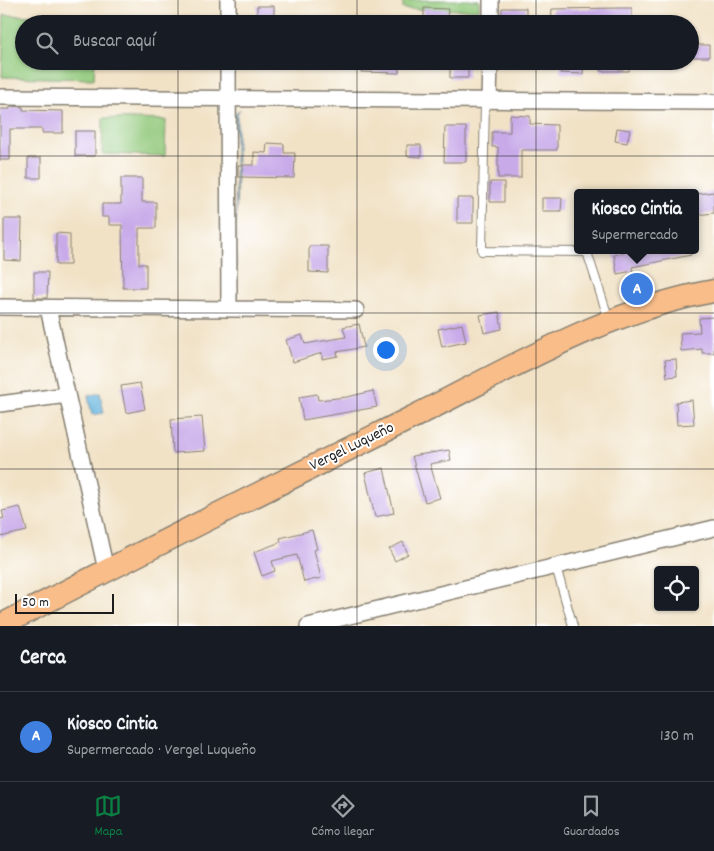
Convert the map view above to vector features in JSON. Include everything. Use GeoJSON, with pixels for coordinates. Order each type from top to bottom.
{"type":"FeatureCollection","features":[{"type":"Feature","properties":{"kind":"main road","name":"Vergel Luqueño"},"geometry":{"type":"LineString","coordinates":[[0,626],[106,570],[549,349],[635,312],[692,295],[714,291]]}},
{"type":"Feature","properties":{"kind":"street"},"geometry":{"type":"LineString","coordinates":[[228,0],[228,15]]}},
{"type":"Feature","properties":{"kind":"street"},"geometry":{"type":"LineString","coordinates":[[491,0],[491,15]]}},
{"type":"Feature","properties":{"kind":"street"},"geometry":{"type":"LineString","coordinates":[[228,70],[229,309]]}},
{"type":"Feature","properties":{"kind":"street"},"geometry":{"type":"LineString","coordinates":[[487,101],[489,70]]}},
{"type":"Feature","properties":{"kind":"street"},"geometry":{"type":"LineString","coordinates":[[0,97],[714,102]]}},
{"type":"Feature","properties":{"kind":"street"},"geometry":{"type":"LineString","coordinates":[[0,306],[356,310]]}},
{"type":"Feature","properties":{"kind":"street"},"geometry":{"type":"LineString","coordinates":[[48,308],[106,570]]}},
{"type":"Feature","properties":{"kind":"street"},"geometry":{"type":"LineString","coordinates":[[0,404],[67,395]]}},
{"type":"Feature","properties":{"kind":"street"},"geometry":{"type":"LineString","coordinates":[[308,626],[714,528]]}},
{"type":"Feature","properties":{"kind":"lane"},"geometry":{"type":"LineString","coordinates":[[487,101],[482,251],[574,252]]}},
{"type":"Feature","properties":{"kind":"lane"},"geometry":{"type":"LineString","coordinates":[[587,254],[610,322]]}},
{"type":"Feature","properties":{"kind":"lane"},"geometry":{"type":"LineString","coordinates":[[556,567],[573,626]]}},
{"type":"Feature","properties":{"kind":"green space"},"geometry":{"type":"Polygon","coordinates":[[[403,0],[479,0],[479,10],[403,9],[403,0]]]}},
{"type":"Feature","properties":{"kind":"green space"},"geometry":{"type":"Polygon","coordinates":[[[4,15],[15,15],[15,70],[94,70],[94,79],[2,77],[4,15]]]}},
{"type":"Feature","properties":{"kind":"green space"},"geometry":{"type":"Polygon","coordinates":[[[103,118],[166,120],[165,156],[102,154],[103,118]]]}},
{"type":"Feature","properties":{"kind":"water"},"geometry":{"type":"Polygon","coordinates":[[[240,109],[237,114],[236,301],[235,114],[240,109]]]}},
{"type":"Feature","properties":{"kind":"water"},"geometry":{"type":"Polygon","coordinates":[[[100,393],[104,413],[92,415],[88,396],[100,393]]]}},
{"type":"Feature","properties":{"kind":"building"},"geometry":{"type":"Polygon","coordinates":[[[257,6],[274,6],[274,15],[257,15],[257,6]]]}},
{"type":"Feature","properties":{"kind":"building"},"geometry":{"type":"Polygon","coordinates":[[[424,8],[448,9],[448,15],[424,15],[424,8]]]}},
{"type":"Feature","properties":{"kind":"building"},"geometry":{"type":"Polygon","coordinates":[[[502,8],[526,8],[526,15],[502,15],[502,8]]]}},
{"type":"Feature","properties":{"kind":"building"},"geometry":{"type":"Polygon","coordinates":[[[632,8],[632,15],[552,15],[552,9],[632,8]]]}},
{"type":"Feature","properties":{"kind":"building"},"geometry":{"type":"Polygon","coordinates":[[[699,45],[709,45],[709,57],[699,57],[699,45]]]}},
{"type":"Feature","properties":{"kind":"building"},"geometry":{"type":"Polygon","coordinates":[[[361,70],[399,70],[399,73],[361,72],[361,70]]]}},
{"type":"Feature","properties":{"kind":"building"},"geometry":{"type":"Polygon","coordinates":[[[450,70],[468,70],[468,78],[450,78],[450,70]]]}},
{"type":"Feature","properties":{"kind":"building"},"geometry":{"type":"Polygon","coordinates":[[[560,70],[583,70],[583,74],[560,73],[560,70]]]}},
{"type":"Feature","properties":{"kind":"building"},"geometry":{"type":"Polygon","coordinates":[[[600,70],[629,70],[629,71],[600,70]]]}},
{"type":"Feature","properties":{"kind":"building"},"geometry":{"type":"Polygon","coordinates":[[[10,106],[23,107],[23,110],[63,111],[63,133],[42,133],[42,129],[10,129],[10,160],[0,160],[0,109],[10,109],[10,106]]]}},
{"type":"Feature","properties":{"kind":"building"},"geometry":{"type":"Polygon","coordinates":[[[510,115],[530,116],[530,124],[557,125],[557,150],[521,150],[521,178],[498,178],[498,147],[492,147],[492,132],[510,132],[510,115]]]}},
{"type":"Feature","properties":{"kind":"building"},"geometry":{"type":"Polygon","coordinates":[[[445,127],[466,127],[466,162],[444,162],[445,127]]]}},
{"type":"Feature","properties":{"kind":"building"},"geometry":{"type":"Polygon","coordinates":[[[617,128],[630,130],[627,143],[615,141],[617,128]]]}},
{"type":"Feature","properties":{"kind":"building"},"geometry":{"type":"Polygon","coordinates":[[[75,131],[95,131],[95,156],[75,156],[75,131]]]}},
{"type":"Feature","properties":{"kind":"building"},"geometry":{"type":"Polygon","coordinates":[[[267,143],[284,144],[284,153],[295,153],[294,178],[238,177],[238,165],[254,165],[254,152],[266,153],[267,143]]]}},
{"type":"Feature","properties":{"kind":"building"},"geometry":{"type":"Polygon","coordinates":[[[407,145],[421,145],[421,157],[407,156],[407,145]]]}},
{"type":"Feature","properties":{"kind":"building"},"geometry":{"type":"Polygon","coordinates":[[[28,158],[41,158],[41,178],[28,178],[28,158]]]}},
{"type":"Feature","properties":{"kind":"building"},"geometry":{"type":"Polygon","coordinates":[[[121,178],[142,178],[142,202],[156,202],[156,228],[139,228],[139,264],[146,264],[146,288],[123,288],[122,225],[109,225],[109,217],[102,217],[102,204],[121,204],[121,178]]]}},
{"type":"Feature","properties":{"kind":"building"},"geometry":{"type":"Polygon","coordinates":[[[490,182],[504,182],[504,202],[490,202],[490,182]]]}},
{"type":"Feature","properties":{"kind":"building"},"geometry":{"type":"Polygon","coordinates":[[[714,192],[714,213],[699,215],[699,194],[714,192]]]}},
{"type":"Feature","properties":{"kind":"building"},"geometry":{"type":"Polygon","coordinates":[[[457,198],[473,198],[473,223],[457,223],[457,198]]]}},
{"type":"Feature","properties":{"kind":"building"},"geometry":{"type":"Polygon","coordinates":[[[542,198],[562,198],[561,211],[542,211],[542,198]]]}},
{"type":"Feature","properties":{"kind":"building"},"geometry":{"type":"Polygon","coordinates":[[[4,219],[22,219],[21,261],[4,260],[4,219]]]}},
{"type":"Feature","properties":{"kind":"building"},"geometry":{"type":"Polygon","coordinates":[[[56,233],[70,234],[70,265],[56,265],[56,233]]]}},
{"type":"Feature","properties":{"kind":"building"},"geometry":{"type":"Polygon","coordinates":[[[309,246],[328,246],[328,273],[309,272],[309,246]]]}},
{"type":"Feature","properties":{"kind":"building"},"geometry":{"type":"Polygon","coordinates":[[[614,255],[691,255],[632,267],[633,271],[617,274],[614,255]]]}},
{"type":"Feature","properties":{"kind":"building"},"geometry":{"type":"Polygon","coordinates":[[[34,272],[48,272],[47,298],[34,298],[34,272]]]}},
{"type":"Feature","properties":{"kind":"building"},"geometry":{"type":"Polygon","coordinates":[[[499,312],[502,329],[484,333],[480,315],[499,312]]]}},
{"type":"Feature","properties":{"kind":"building"},"geometry":{"type":"Polygon","coordinates":[[[714,317],[714,353],[702,353],[702,349],[681,351],[680,333],[700,332],[699,318],[714,317]]]}},
{"type":"Feature","properties":{"kind":"building"},"geometry":{"type":"Polygon","coordinates":[[[359,324],[364,347],[337,352],[338,356],[322,359],[322,353],[293,362],[286,340],[302,335],[305,344],[346,337],[343,327],[359,324]]]}},
{"type":"Feature","properties":{"kind":"building"},"geometry":{"type":"Polygon","coordinates":[[[462,324],[466,342],[442,347],[438,329],[462,324]]]}},
{"type":"Feature","properties":{"kind":"building"},"geometry":{"type":"Polygon","coordinates":[[[676,359],[677,376],[667,377],[665,360],[676,359]]]}},
{"type":"Feature","properties":{"kind":"building"},"geometry":{"type":"Polygon","coordinates":[[[140,383],[145,409],[126,413],[121,386],[140,383]]]}},
{"type":"Feature","properties":{"kind":"building"},"geometry":{"type":"Polygon","coordinates":[[[373,391],[377,407],[303,420],[299,397],[317,394],[318,400],[347,397],[373,391]]]}},
{"type":"Feature","properties":{"kind":"building"},"geometry":{"type":"Polygon","coordinates":[[[692,400],[694,424],[677,425],[676,402],[692,400]]]}},
{"type":"Feature","properties":{"kind":"building"},"geometry":{"type":"Polygon","coordinates":[[[202,417],[205,451],[173,453],[171,419],[202,417]]]}},
{"type":"Feature","properties":{"kind":"building"},"geometry":{"type":"Polygon","coordinates":[[[449,450],[451,460],[430,464],[440,498],[425,502],[412,456],[449,450]]]}},
{"type":"Feature","properties":{"kind":"building"},"geometry":{"type":"Polygon","coordinates":[[[384,468],[394,513],[375,517],[365,473],[384,468]]]}},
{"type":"Feature","properties":{"kind":"building"},"geometry":{"type":"Polygon","coordinates":[[[20,507],[27,531],[0,537],[0,519],[4,518],[2,511],[20,507]]]}},
{"type":"Feature","properties":{"kind":"building"},"geometry":{"type":"Polygon","coordinates":[[[312,530],[317,549],[314,550],[321,578],[304,582],[297,555],[272,561],[275,571],[262,576],[254,552],[281,542],[280,538],[312,530]]]}},
{"type":"Feature","properties":{"kind":"building"},"geometry":{"type":"Polygon","coordinates":[[[403,542],[408,554],[395,561],[389,549],[403,542]]]}},
{"type":"Feature","properties":{"kind":"place","name":"Kiosco Cintia"},"geometry":{"type":"Point","coordinates":[637,289]}}]}
